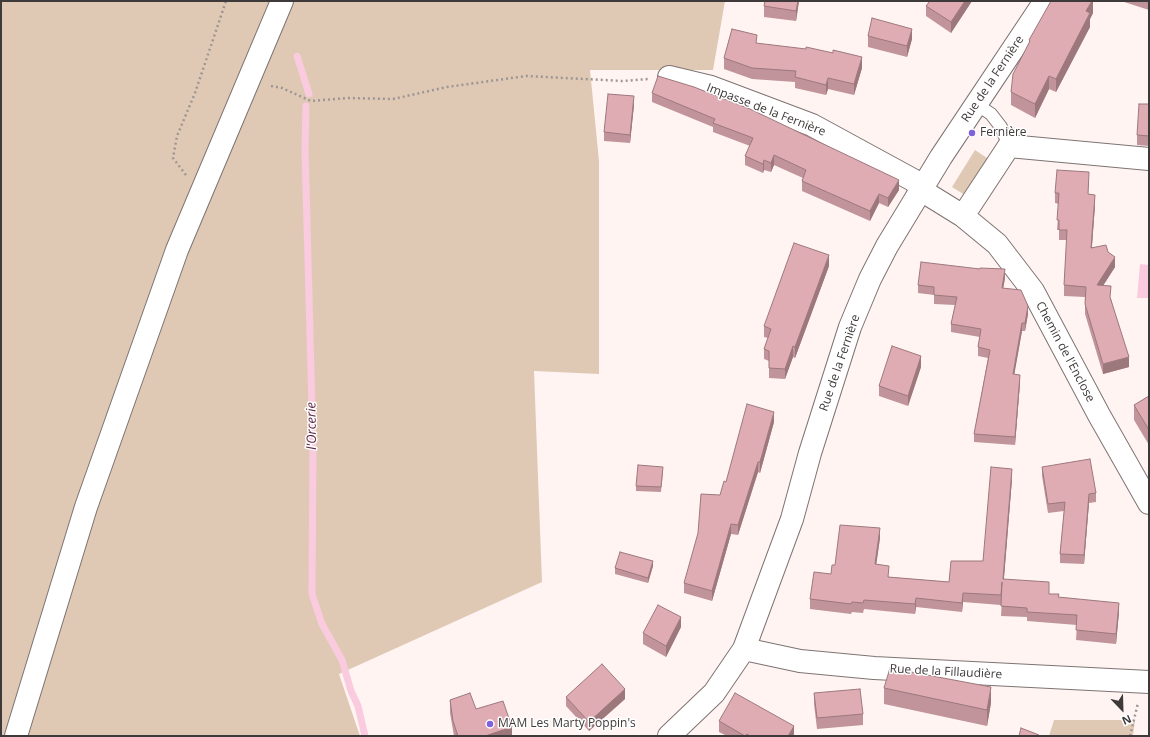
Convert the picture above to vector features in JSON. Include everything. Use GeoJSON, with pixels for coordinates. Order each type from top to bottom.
{"type":"FeatureCollection","features":[{"type":"Feature","properties":{"kind":"street"},"geometry":{"type":"LineString","coordinates":[[16,736],[86,507],[177,250],[282,1]]}},
{"type":"Feature","properties":{"kind":"street","name":"Rue de la Fernière"},"geometry":{"type":"LineString","coordinates":[[669,736],[714,693],[744,649],[792,519],[810,453],[850,327],[880,259],[922,188],[1045,1]]}},
{"type":"Feature","properties":{"kind":"street","name":"Impasse de la Fernière"},"geometry":{"type":"LineString","coordinates":[[669,77],[711,87],[812,125],[913,180],[922,188]]}},
{"type":"Feature","properties":{"kind":"street"},"geometry":{"type":"LineString","coordinates":[[963,216],[1009,146],[1149,159]]}},
{"type":"Feature","properties":{"kind":"street","name":"Chemin de l'Enclose"},"geometry":{"type":"LineString","coordinates":[[922,188],[963,216],[997,244],[1033,291],[1099,415],[1149,503]]}},
{"type":"Feature","properties":{"kind":"street","name":"Rue de la Fillaudière"},"geometry":{"type":"LineString","coordinates":[[744,649],[800,661],[874,668],[1146,682]]}},
{"type":"Feature","properties":{"kind":"lane"},"geometry":{"type":"LineString","coordinates":[[976,104],[991,114],[1001,127],[1009,146]]}},
{"type":"Feature","properties":{"kind":"path"},"geometry":{"type":"LineString","coordinates":[[205,182],[186,175],[173,158],[177,136],[195,93],[226,1]]}},
{"type":"Feature","properties":{"kind":"path"},"geometry":{"type":"LineString","coordinates":[[267,85],[282,88],[311,101],[348,98],[393,99],[447,87],[526,76],[623,81],[669,77]]}},
{"type":"Feature","properties":{"kind":"path"},"geometry":{"type":"LineString","coordinates":[[1130,736],[1146,682]]}},
{"type":"Feature","properties":{"kind":"shaded area"},"geometry":{"type":"Polygon","coordinates":[[[1,1],[725,1],[713,70],[590,70],[599,161],[599,374],[534,371],[542,582],[339,674],[360,736],[1,736],[1,1]]]}},
{"type":"Feature","properties":{"kind":"shaded area"},"geometry":{"type":"Polygon","coordinates":[[[975,150],[990,160],[968,197],[952,187],[975,150]]]}},
{"type":"Feature","properties":{"kind":"shaded area"},"geometry":{"type":"Polygon","coordinates":[[[1140,264],[1149,265],[1149,298],[1137,298],[1140,264]]]}},
{"type":"Feature","properties":{"kind":"shaded area"},"geometry":{"type":"Polygon","coordinates":[[[1054,720],[1135,720],[1133,736],[1049,736],[1054,720]]]}},
{"type":"Feature","properties":{"kind":"building"},"geometry":{"type":"Polygon","coordinates":[[[765,1],[798,1],[796,11],[764,6],[765,1]]]}},
{"type":"Feature","properties":{"kind":"building"},"geometry":{"type":"Polygon","coordinates":[[[930,1],[965,1],[951,22],[926,6],[930,1]]]}},
{"type":"Feature","properties":{"kind":"building"},"geometry":{"type":"Polygon","coordinates":[[[1051,1],[1092,1],[1086,11],[1090,13],[1056,79],[1049,76],[1035,104],[1011,92],[1013,74],[1030,41],[1029,40],[1051,1]]]}},
{"type":"Feature","properties":{"kind":"building"},"geometry":{"type":"Polygon","coordinates":[[[872,18],[912,29],[907,46],[868,36],[872,18]]]}},
{"type":"Feature","properties":{"kind":"building"},"geometry":{"type":"Polygon","coordinates":[[[732,29],[757,35],[756,43],[806,49],[806,47],[833,53],[833,50],[862,57],[854,84],[828,78],[826,85],[795,77],[796,71],[752,68],[724,58],[732,29]]]}},
{"type":"Feature","properties":{"kind":"building"},"geometry":{"type":"Polygon","coordinates":[[[658,76],[694,87],[750,109],[899,180],[888,198],[879,194],[870,211],[802,181],[806,170],[774,155],[771,163],[764,160],[763,164],[745,156],[753,138],[713,123],[715,119],[652,93],[658,76]]]}},
{"type":"Feature","properties":{"kind":"building"},"geometry":{"type":"Polygon","coordinates":[[[608,94],[634,96],[630,135],[604,132],[608,94]]]}},
{"type":"Feature","properties":{"kind":"building"},"geometry":{"type":"Polygon","coordinates":[[[1139,104],[1149,104],[1149,136],[1137,135],[1139,104]]]}},
{"type":"Feature","properties":{"kind":"building"},"geometry":{"type":"Polygon","coordinates":[[[1057,170],[1089,172],[1088,194],[1095,195],[1091,248],[1106,245],[1108,252],[1115,257],[1097,285],[1111,286],[1110,297],[1129,357],[1103,364],[1085,304],[1086,287],[1064,285],[1067,230],[1059,230],[1059,220],[1057,220],[1059,193],[1055,193],[1057,170]]]}},
{"type":"Feature","properties":{"kind":"building"},"geometry":{"type":"Polygon","coordinates":[[[794,243],[829,255],[795,347],[793,346],[785,369],[769,368],[769,351],[764,349],[771,329],[764,326],[794,243]]]}},
{"type":"Feature","properties":{"kind":"building"},"geometry":{"type":"Polygon","coordinates":[[[921,262],[980,269],[1005,269],[1002,288],[1021,290],[1028,306],[1025,323],[1022,323],[1013,374],[1020,375],[1015,437],[974,434],[990,350],[978,347],[981,329],[951,324],[957,297],[934,295],[934,287],[918,285],[921,262]]]}},
{"type":"Feature","properties":{"kind":"building"},"geometry":{"type":"Polygon","coordinates":[[[892,346],[921,356],[908,396],[879,386],[892,346]]]}},
{"type":"Feature","properties":{"kind":"building"},"geometry":{"type":"Polygon","coordinates":[[[1149,396],[1149,430],[1134,405],[1149,396]]]}},
{"type":"Feature","properties":{"kind":"building"},"geometry":{"type":"Polygon","coordinates":[[[747,404],[774,412],[760,462],[758,462],[738,525],[731,524],[712,591],[684,583],[698,533],[701,494],[720,495],[724,481],[726,482],[747,404]]]}},
{"type":"Feature","properties":{"kind":"building"},"geometry":{"type":"Polygon","coordinates":[[[1090,459],[1096,493],[1089,494],[1084,555],[1060,554],[1065,502],[1048,504],[1042,467],[1090,459]]]}},
{"type":"Feature","properties":{"kind":"building"},"geometry":{"type":"Polygon","coordinates":[[[638,465],[663,467],[661,487],[636,486],[638,465]]]}},
{"type":"Feature","properties":{"kind":"building"},"geometry":{"type":"Polygon","coordinates":[[[991,467],[1012,469],[1003,579],[1049,582],[1049,594],[1059,594],[1058,597],[1119,603],[1116,634],[1076,630],[1077,615],[1027,612],[1027,608],[1001,606],[1002,582],[1001,595],[963,593],[962,603],[916,598],[915,604],[864,600],[863,603],[852,602],[851,604],[810,599],[814,572],[831,574],[832,565],[835,565],[840,525],[880,528],[875,564],[889,566],[888,577],[949,582],[951,561],[983,561],[991,467]]]}},
{"type":"Feature","properties":{"kind":"building"},"geometry":{"type":"Polygon","coordinates":[[[620,552],[653,561],[648,578],[615,568],[620,552]]]}},
{"type":"Feature","properties":{"kind":"building"},"geometry":{"type":"Polygon","coordinates":[[[658,605],[681,617],[666,646],[643,633],[658,605]]]}},
{"type":"Feature","properties":{"kind":"building"},"geometry":{"type":"Polygon","coordinates":[[[602,664],[625,689],[589,722],[566,697],[602,664]]]}},
{"type":"Feature","properties":{"kind":"building"},"geometry":{"type":"Polygon","coordinates":[[[890,668],[991,687],[987,710],[884,688],[890,668]]]}},
{"type":"Feature","properties":{"kind":"building"},"geometry":{"type":"Polygon","coordinates":[[[860,689],[863,714],[817,718],[814,693],[860,689]]]}},
{"type":"Feature","properties":{"kind":"building"},"geometry":{"type":"Polygon","coordinates":[[[470,693],[476,709],[503,701],[512,727],[485,736],[458,736],[453,721],[450,700],[470,693]]]}},
{"type":"Feature","properties":{"kind":"building"},"geometry":{"type":"Polygon","coordinates":[[[735,693],[794,726],[788,736],[750,736],[747,734],[745,736],[719,721],[735,693]]]}},
{"type":"Feature","properties":{"kind":"building"},"geometry":{"type":"Polygon","coordinates":[[[1021,728],[1039,735],[1019,736],[1021,728]]]}},
{"type":"Feature","properties":{"kind":"waterway","name":"l'Orcerie"},"geometry":{"type":"LineString","coordinates":[[297,56],[309,94]]}},
{"type":"Feature","properties":{"kind":"waterway","name":"l'Orcerie"},"geometry":{"type":"LineString","coordinates":[[306,106],[305,150],[313,446],[312,594],[322,624],[342,660],[351,691],[358,706],[365,736]]}},
{"type":"Feature","properties":{"kind":"place","name":"Fernière"},"geometry":{"type":"Point","coordinates":[972,133]}},
{"type":"Feature","properties":{"kind":"place","name":"MAM Les Marty Poppin's"},"geometry":{"type":"Point","coordinates":[490,724]}}]}
